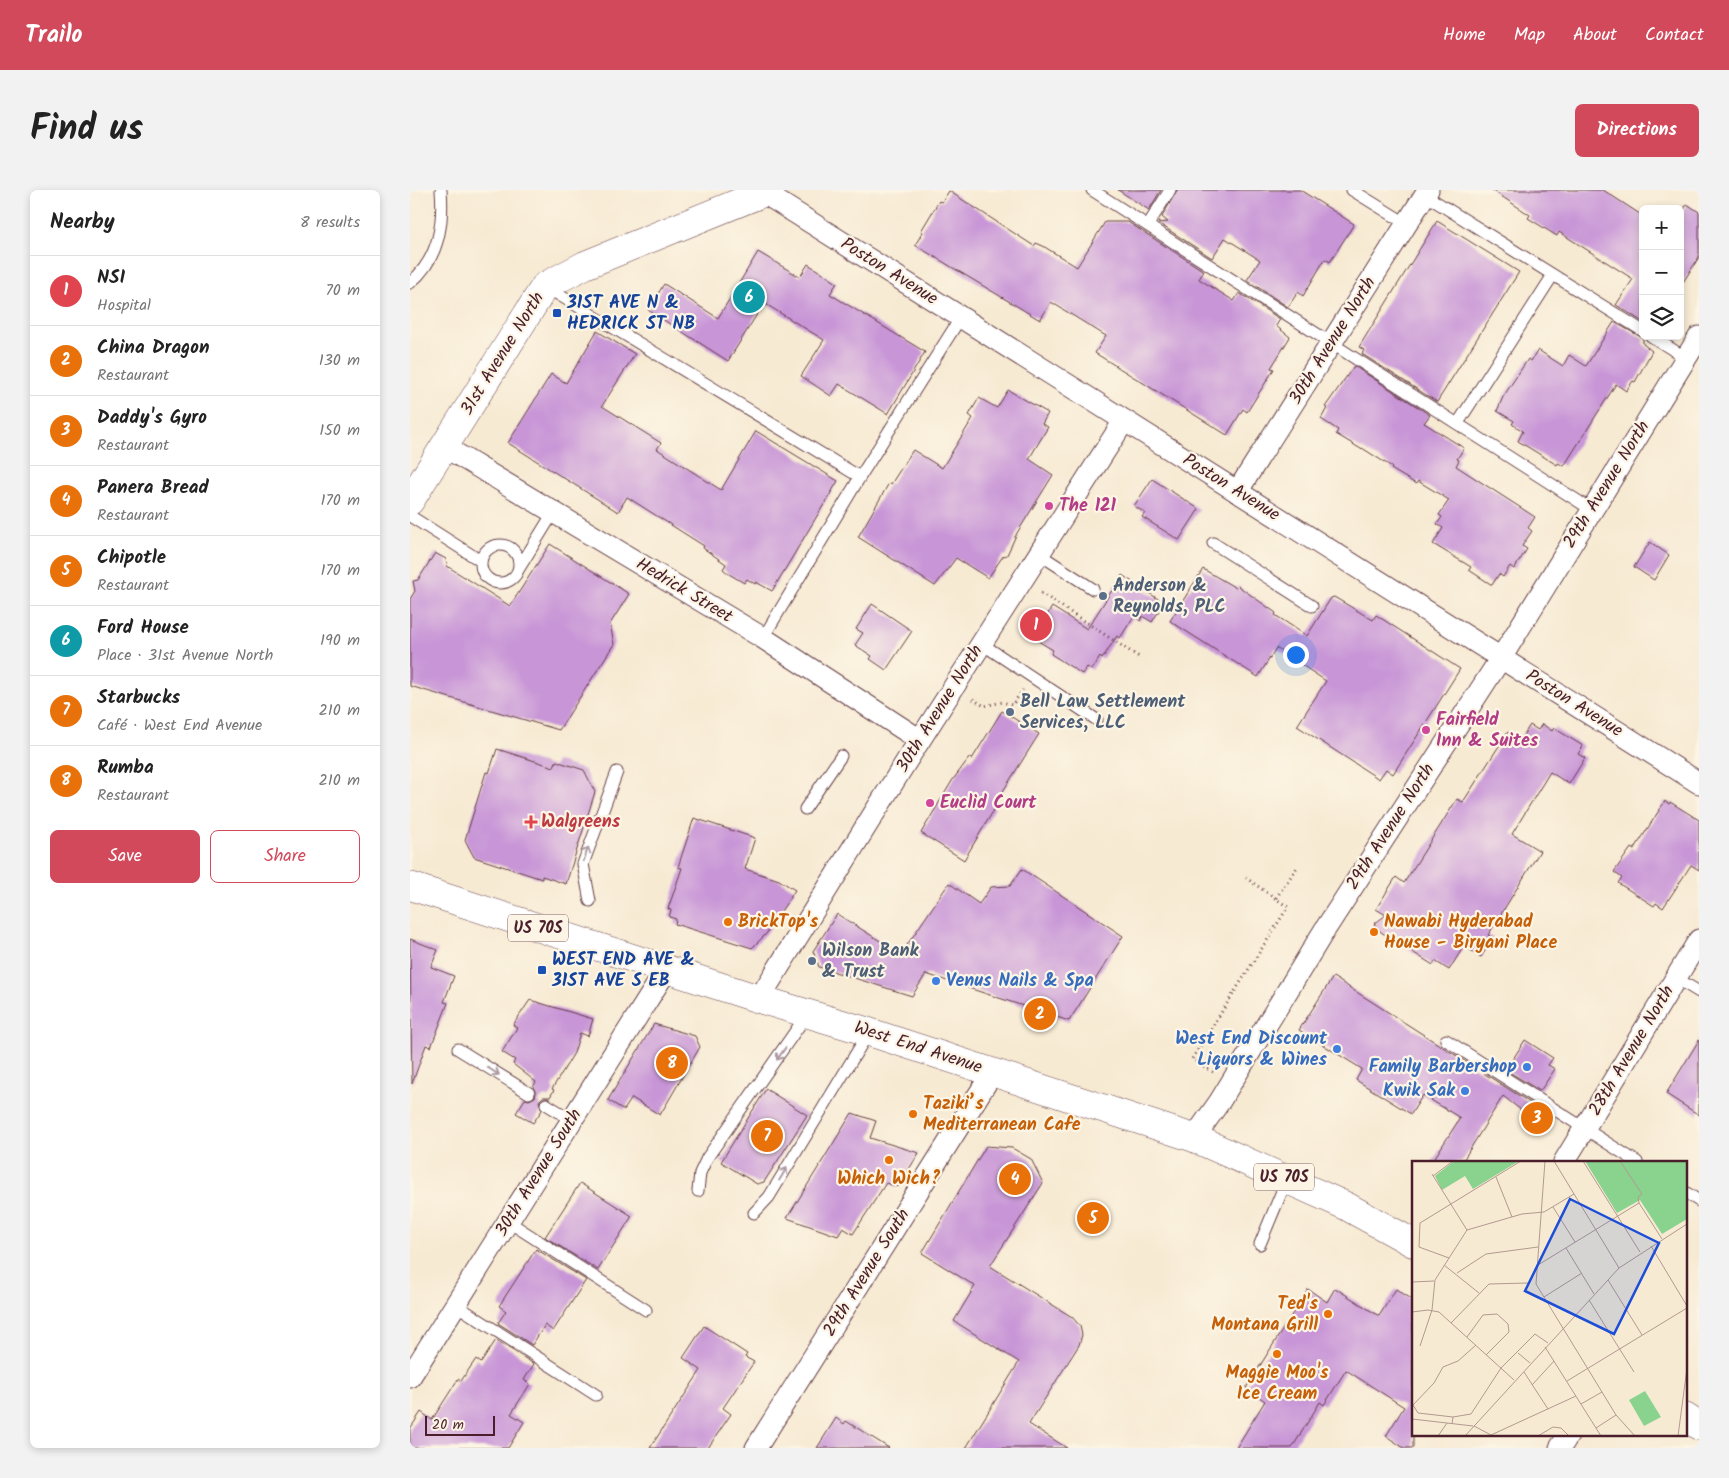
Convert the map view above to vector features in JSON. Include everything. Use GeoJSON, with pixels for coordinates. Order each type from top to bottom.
{"type":"FeatureCollection","features":[{"type":"Feature","properties":{"kind":"main road","name":"31st Avenue North"},"geometry":{"type":"LineString","coordinates":[[410,502],[545,286],[585,265],[767,192]]}},
{"type":"Feature","properties":{"kind":"main road","name":"West End Avenue"},"geometry":{"type":"LineString","coordinates":[[410,886],[1194,1138],[1288,1178],[1346,1206],[1412,1242]]}},
{"type":"Feature","properties":{"kind":"main road"},"geometry":{"type":"LineString","coordinates":[[1686,1418],[1699,1426]]}},
{"type":"Feature","properties":{"kind":"street","name":"Poston Avenue"},"geometry":{"type":"LineString","coordinates":[[767,192],[961,318],[1699,783]]}},
{"type":"Feature","properties":{"kind":"street","name":"30th Avenue North"},"geometry":{"type":"LineString","coordinates":[[1237,492],[1426,192]]}},
{"type":"Feature","properties":{"kind":"street","name":"29th Avenue North"},"geometry":{"type":"LineString","coordinates":[[1194,1138],[1220,1100],[1324,931],[1501,658],[1699,337]]}},
{"type":"Feature","properties":{"kind":"street","name":"30th Avenue North"},"geometry":{"type":"LineString","coordinates":[[759,999],[1021,580],[1124,421]]}},
{"type":"Feature","properties":{"kind":"street","name":"Hedrick Street"},"geometry":{"type":"LineString","coordinates":[[445,447],[763,638],[920,740]]}},
{"type":"Feature","properties":{"kind":"street","name":"28th Avenue North"},"geometry":{"type":"LineString","coordinates":[[1565,1161],[1699,940]]}},
{"type":"Feature","properties":{"kind":"street","name":"30th Avenue South"},"geometry":{"type":"LineString","coordinates":[[410,1377],[667,969]]}},
{"type":"Feature","properties":{"kind":"street","name":"29th Avenue South"},"geometry":{"type":"LineString","coordinates":[[756,1448],[993,1072]]}},
{"type":"Feature","properties":{"kind":"street"},"geometry":{"type":"LineString","coordinates":[[1560,1448],[1568,1436]]}},
{"type":"Feature","properties":{"kind":"lane"},"geometry":{"type":"LineString","coordinates":[[410,283],[428,263],[437,245],[441,227],[441,190]]}},
{"type":"Feature","properties":{"kind":"lane"},"geometry":{"type":"LineString","coordinates":[[1092,190],[1592,510]]}},
{"type":"Feature","properties":{"kind":"lane"},"geometry":{"type":"LineString","coordinates":[[1148,225],[1170,190]]}},
{"type":"Feature","properties":{"kind":"lane"},"geometry":{"type":"LineString","coordinates":[[1352,190],[1407,224]]}},
{"type":"Feature","properties":{"kind":"lane"},"geometry":{"type":"LineString","coordinates":[[1426,192],[1639,329]]}},
{"type":"Feature","properties":{"kind":"lane"},"geometry":{"type":"LineString","coordinates":[[1458,423],[1553,275]]}},
{"type":"Feature","properties":{"kind":"lane"},"geometry":{"type":"LineString","coordinates":[[545,286],[860,477]]}},
{"type":"Feature","properties":{"kind":"lane"},"geometry":{"type":"LineString","coordinates":[[763,638],[860,477],[961,318]]}},
{"type":"Feature","properties":{"kind":"lane"},"geometry":{"type":"LineString","coordinates":[[1657,340],[1686,358]]}},
{"type":"Feature","properties":{"kind":"lane"},"geometry":{"type":"LineString","coordinates":[[515,576],[518,569],[518,559],[514,551],[507,546],[498,545],[491,547],[483,555],[481,561],[483,573],[494,582],[504,582],[515,576],[554,513]]}},
{"type":"Feature","properties":{"kind":"lane"},"geometry":{"type":"LineString","coordinates":[[410,516],[481,561]]}},
{"type":"Feature","properties":{"kind":"lane"},"geometry":{"type":"LineString","coordinates":[[1213,543],[1312,606]]}},
{"type":"Feature","properties":{"kind":"lane"},"geometry":{"type":"LineString","coordinates":[[1038,554],[1093,590]]}},
{"type":"Feature","properties":{"kind":"lane"},"geometry":{"type":"LineString","coordinates":[[982,644],[1097,720]]}},
{"type":"Feature","properties":{"kind":"lane"},"geometry":{"type":"LineString","coordinates":[[805,809],[841,756]]}},
{"type":"Feature","properties":{"kind":"lane"},"geometry":{"type":"LineString","coordinates":[[590,901],[583,864],[616,772]]}},
{"type":"Feature","properties":{"kind":"lane"},"geometry":{"type":"LineString","coordinates":[[1676,978],[1699,992]]}},
{"type":"Feature","properties":{"kind":"lane"},"geometry":{"type":"LineString","coordinates":[[698,1191],[700,1173],[707,1158],[808,1014]]}},
{"type":"Feature","properties":{"kind":"lane"},"geometry":{"type":"LineString","coordinates":[[754,1213],[769,1197],[869,1032]]}},
{"type":"Feature","properties":{"kind":"lane"},"geometry":{"type":"LineString","coordinates":[[1446,1040],[1635,1161]]}},
{"type":"Feature","properties":{"kind":"lane"},"geometry":{"type":"LineString","coordinates":[[458,1049],[529,1093]]}},
{"type":"Feature","properties":{"kind":"lane"},"geometry":{"type":"LineString","coordinates":[[546,1104],[572,1120]]}},
{"type":"Feature","properties":{"kind":"lane"},"geometry":{"type":"LineString","coordinates":[[1260,1244],[1288,1178]]}},
{"type":"Feature","properties":{"kind":"lane"},"geometry":{"type":"LineString","coordinates":[[1686,1193],[1699,1201]]}},
{"type":"Feature","properties":{"kind":"lane"},"geometry":{"type":"LineString","coordinates":[[509,1222],[646,1310]]}},
{"type":"Feature","properties":{"kind":"lane"},"geometry":{"type":"LineString","coordinates":[[456,1305],[596,1395]]}},
{"type":"Feature","properties":{"kind":"path"},"geometry":{"type":"LineString","coordinates":[[1021,580],[1139,657]]}},
{"type":"Feature","properties":{"kind":"path"},"geometry":{"type":"LineString","coordinates":[[970,697],[984,706],[1003,702],[1012,705],[1032,677]]}},
{"type":"Feature","properties":{"kind":"path"},"geometry":{"type":"LineString","coordinates":[[1276,898],[1298,866]]}},
{"type":"Feature","properties":{"kind":"path"},"geometry":{"type":"LineString","coordinates":[[1214,1073],[1192,1060],[1288,906],[1246,878]]}},
{"type":"Feature","properties":{"kind":"building"},"geometry":{"type":"Polygon","coordinates":[[[1118,190],[1161,190],[1149,210],[1118,190]]]}},
{"type":"Feature","properties":{"kind":"building"},"geometry":{"type":"Polygon","coordinates":[[[1177,190],[1300,190],[1354,224],[1330,262],[1325,259],[1303,296],[1298,292],[1288,307],[1247,280],[1260,260],[1225,238],[1212,258],[1158,223],[1168,222],[1162,217],[1177,190]]]}},
{"type":"Feature","properties":{"kind":"building"},"geometry":{"type":"Polygon","coordinates":[[[1492,190],[1603,190],[1639,213],[1639,319],[1616,305],[1633,279],[1559,232],[1557,236],[1528,218],[1530,215],[1492,190]]]}},
{"type":"Feature","properties":{"kind":"building"},"geometry":{"type":"Polygon","coordinates":[[[949,191],[1034,246],[1036,243],[1043,246],[1077,267],[1105,222],[1128,222],[1204,271],[1199,279],[1234,301],[1239,293],[1280,319],[1276,326],[1290,337],[1271,368],[1274,369],[1247,412],[1243,409],[1227,435],[1095,353],[1106,336],[1051,302],[1040,320],[915,245],[939,201],[942,202],[949,191]]]}},
{"type":"Feature","properties":{"kind":"building"},"geometry":{"type":"Polygon","coordinates":[[[1687,204],[1699,212],[1699,257],[1684,281],[1684,250],[1684,209],[1687,204]]]}},
{"type":"Feature","properties":{"kind":"building"},"geometry":{"type":"Polygon","coordinates":[[[1437,221],[1519,272],[1437,402],[1362,354],[1364,350],[1359,347],[1437,221]]]}},
{"type":"Feature","properties":{"kind":"building"},"geometry":{"type":"Polygon","coordinates":[[[758,252],[800,277],[808,264],[837,283],[830,294],[925,352],[888,414],[839,384],[831,396],[801,376],[824,340],[764,303],[728,361],[648,310],[664,284],[718,318],[758,252]]]}},
{"type":"Feature","properties":{"kind":"building"},"geometry":{"type":"Polygon","coordinates":[[[1614,322],[1639,336],[1639,340],[1643,340],[1643,344],[1652,351],[1635,382],[1633,381],[1626,391],[1616,384],[1564,466],[1558,463],[1557,465],[1518,441],[1523,431],[1512,424],[1514,421],[1497,411],[1503,397],[1528,359],[1531,361],[1538,350],[1563,366],[1569,355],[1586,366],[1614,322]]]}},
{"type":"Feature","properties":{"kind":"building"},"geometry":{"type":"Polygon","coordinates":[[[597,331],[635,354],[602,406],[661,443],[657,449],[721,490],[756,431],[838,481],[772,591],[747,579],[744,583],[729,574],[723,569],[726,564],[703,548],[704,546],[627,497],[618,512],[508,443],[551,374],[566,383],[597,331]]]}},
{"type":"Feature","properties":{"kind":"building"},"geometry":{"type":"Polygon","coordinates":[[[1354,366],[1430,415],[1424,423],[1464,448],[1457,459],[1459,460],[1456,466],[1535,517],[1528,528],[1532,531],[1522,546],[1527,549],[1514,569],[1510,566],[1503,577],[1499,574],[1492,585],[1469,570],[1471,567],[1433,544],[1443,528],[1437,524],[1442,517],[1439,515],[1449,500],[1418,481],[1416,484],[1391,469],[1392,467],[1336,434],[1338,430],[1321,419],[1327,408],[1325,407],[1354,366]]]}},
{"type":"Feature","properties":{"kind":"building"},"geometry":{"type":"Polygon","coordinates":[[[1008,390],[1048,413],[1042,424],[1048,427],[1029,459],[1053,475],[1017,533],[1007,555],[1003,556],[988,578],[956,558],[935,586],[858,537],[889,483],[891,484],[913,450],[942,468],[973,418],[969,415],[979,398],[997,408],[1008,390]]]}},
{"type":"Feature","properties":{"kind":"building"},"geometry":{"type":"Polygon","coordinates":[[[1152,479],[1199,509],[1179,540],[1142,517],[1145,513],[1134,506],[1152,479]]]}},
{"type":"Feature","properties":{"kind":"building"},"geometry":{"type":"Polygon","coordinates":[[[1650,542],[1669,555],[1654,580],[1634,567],[1650,542]]]}},
{"type":"Feature","properties":{"kind":"building"},"geometry":{"type":"Polygon","coordinates":[[[550,544],[629,594],[610,624],[614,644],[559,730],[410,686],[410,599],[415,591],[413,581],[418,580],[435,553],[446,559],[447,566],[510,606],[550,544]]]}},
{"type":"Feature","properties":{"kind":"building"},"geometry":{"type":"Polygon","coordinates":[[[1203,569],[1236,588],[1238,586],[1276,613],[1275,615],[1307,636],[1331,598],[1334,597],[1373,620],[1376,615],[1460,669],[1393,774],[1386,769],[1379,779],[1297,726],[1326,681],[1276,648],[1258,677],[1170,621],[1203,569]]]}},
{"type":"Feature","properties":{"kind":"building"},"geometry":{"type":"Polygon","coordinates":[[[1122,575],[1164,603],[1152,622],[1142,616],[1140,621],[1134,616],[1120,638],[1117,636],[1102,659],[1100,657],[1092,670],[1087,667],[1082,674],[1051,654],[1053,650],[1033,638],[1052,607],[1087,629],[1122,575]]]}},
{"type":"Feature","properties":{"kind":"building"},"geometry":{"type":"Polygon","coordinates":[[[872,604],[912,631],[886,670],[870,659],[872,656],[855,645],[863,633],[856,629],[872,604]]]}},
{"type":"Feature","properties":{"kind":"building"},"geometry":{"type":"Polygon","coordinates":[[[1002,711],[1039,734],[993,807],[995,808],[964,860],[921,833],[952,781],[969,758],[972,759],[1002,711]]]}},
{"type":"Feature","properties":{"kind":"building"},"geometry":{"type":"Polygon","coordinates":[[[1542,724],[1552,731],[1554,728],[1583,746],[1578,754],[1585,758],[1569,784],[1550,772],[1512,834],[1540,851],[1488,935],[1493,938],[1481,957],[1464,946],[1449,970],[1435,961],[1433,965],[1381,932],[1374,924],[1386,915],[1376,909],[1396,877],[1404,883],[1457,799],[1463,802],[1508,732],[1520,740],[1530,725],[1538,730],[1542,724]]]}},
{"type":"Feature","properties":{"kind":"building"},"geometry":{"type":"Polygon","coordinates":[[[497,749],[554,767],[556,761],[584,770],[595,792],[566,884],[542,876],[542,879],[474,857],[465,840],[486,772],[489,773],[497,749]]]}},
{"type":"Feature","properties":{"kind":"building"},"geometry":{"type":"Polygon","coordinates":[[[1665,801],[1669,804],[1670,802],[1699,820],[1699,870],[1691,865],[1663,908],[1656,903],[1654,906],[1618,883],[1622,878],[1614,872],[1631,848],[1634,850],[1665,801]]]}},
{"type":"Feature","properties":{"kind":"building"},"geometry":{"type":"Polygon","coordinates":[[[694,818],[755,838],[745,869],[779,880],[795,890],[766,934],[752,948],[675,924],[676,919],[669,917],[671,910],[668,909],[682,868],[678,867],[694,818]]]}},
{"type":"Feature","properties":{"kind":"building"},"geometry":{"type":"Polygon","coordinates":[[[1022,869],[1123,936],[1069,1021],[926,974],[912,996],[819,967],[813,951],[837,914],[901,954],[949,883],[979,904],[991,887],[1010,886],[1022,869]]]}},
{"type":"Feature","properties":{"kind":"building"},"geometry":{"type":"Polygon","coordinates":[[[410,939],[438,950],[431,967],[454,976],[444,1002],[448,1003],[431,1047],[426,1045],[412,1084],[410,939]]]}},
{"type":"Feature","properties":{"kind":"building"},"geometry":{"type":"Polygon","coordinates":[[[1333,977],[1532,1104],[1526,1114],[1503,1096],[1463,1161],[1433,1161],[1460,1118],[1423,1095],[1411,1114],[1356,1080],[1362,1069],[1299,1030],[1333,977]]]}},
{"type":"Feature","properties":{"kind":"building"},"geometry":{"type":"Polygon","coordinates":[[[530,1000],[593,1019],[588,1036],[580,1033],[574,1053],[552,1089],[554,1090],[550,1097],[543,1097],[539,1101],[542,1110],[533,1123],[516,1113],[525,1099],[529,1100],[535,1097],[536,1093],[533,1087],[536,1082],[513,1064],[515,1060],[502,1052],[517,1028],[513,1025],[530,1000]]]}},
{"type":"Feature","properties":{"kind":"building"},"geometry":{"type":"Polygon","coordinates":[[[654,1024],[695,1036],[700,1047],[660,1115],[632,1098],[624,1110],[608,1100],[654,1024]]]}},
{"type":"Feature","properties":{"kind":"building"},"geometry":{"type":"Polygon","coordinates":[[[1525,1040],[1553,1058],[1548,1065],[1555,1069],[1540,1091],[1506,1070],[1525,1040]]]}},
{"type":"Feature","properties":{"kind":"building"},"geometry":{"type":"Polygon","coordinates":[[[1699,1040],[1699,1115],[1666,1094],[1699,1040]]]}},
{"type":"Feature","properties":{"kind":"building"},"geometry":{"type":"Polygon","coordinates":[[[766,1089],[807,1115],[764,1182],[757,1184],[721,1162],[766,1089]]]}},
{"type":"Feature","properties":{"kind":"building"},"geometry":{"type":"Polygon","coordinates":[[[852,1113],[876,1121],[870,1138],[919,1153],[898,1187],[886,1183],[853,1234],[843,1228],[838,1236],[787,1218],[852,1113]]]}},
{"type":"Feature","properties":{"kind":"building"},"geometry":{"type":"Polygon","coordinates":[[[986,1146],[1012,1148],[1031,1159],[1043,1183],[990,1266],[1072,1317],[1080,1326],[1082,1335],[1079,1345],[1029,1424],[1067,1448],[966,1448],[1019,1362],[954,1321],[975,1286],[922,1253],[986,1146]]]}},
{"type":"Feature","properties":{"kind":"building"},"geometry":{"type":"Polygon","coordinates":[[[580,1183],[632,1216],[598,1270],[545,1237],[580,1183]]]}},
{"type":"Feature","properties":{"kind":"building"},"geometry":{"type":"Polygon","coordinates":[[[536,1249],[586,1280],[553,1331],[545,1325],[532,1345],[498,1323],[506,1311],[499,1306],[536,1249]]]}},
{"type":"Feature","properties":{"kind":"building"},"geometry":{"type":"Polygon","coordinates":[[[1335,1288],[1379,1316],[1396,1289],[1412,1299],[1413,1448],[1404,1448],[1386,1436],[1404,1407],[1346,1370],[1324,1405],[1320,1402],[1292,1448],[1236,1448],[1265,1401],[1246,1388],[1308,1289],[1327,1302],[1335,1288]]]}},
{"type":"Feature","properties":{"kind":"building"},"geometry":{"type":"Polygon","coordinates":[[[704,1326],[747,1354],[745,1357],[754,1362],[723,1408],[731,1414],[708,1448],[650,1448],[701,1370],[683,1358],[704,1326]]]}},
{"type":"Feature","properties":{"kind":"building"},"geometry":{"type":"Polygon","coordinates":[[[496,1340],[534,1364],[524,1380],[530,1384],[511,1414],[524,1422],[508,1448],[410,1448],[410,1429],[421,1412],[432,1420],[458,1379],[461,1381],[476,1359],[481,1363],[496,1340]]]}},
{"type":"Feature","properties":{"kind":"building"},"geometry":{"type":"Polygon","coordinates":[[[836,1418],[844,1424],[846,1421],[889,1448],[817,1448],[836,1418]]]}},
{"type":"Feature","properties":{"kind":"place","name":"Ford House"},"geometry":{"type":"Point","coordinates":[749,297]}},
{"type":"Feature","properties":{"kind":"place","name":"31ST AVE N & HEDRICK ST NB"},"geometry":{"type":"Point","coordinates":[557,313]}},
{"type":"Feature","properties":{"kind":"place","name":"The 121"},"geometry":{"type":"Point","coordinates":[1049,506]}},
{"type":"Feature","properties":{"kind":"place","name":"Anderson & Reynolds, PLC"},"geometry":{"type":"Point","coordinates":[1103,596]}},
{"type":"Feature","properties":{"kind":"place","name":"NSI"},"geometry":{"type":"Point","coordinates":[1036,625]}},
{"type":"Feature","properties":{"kind":"place","name":"Bell Law Settlement Services, LLC"},"geometry":{"type":"Point","coordinates":[1010,712]}},
{"type":"Feature","properties":{"kind":"place","name":"Fairfield Inn & Suites"},"geometry":{"type":"Point","coordinates":[1426,730]}},
{"type":"Feature","properties":{"kind":"place","name":"Euclid Court"},"geometry":{"type":"Point","coordinates":[930,803]}},
{"type":"Feature","properties":{"kind":"place","name":"Walgreens"},"geometry":{"type":"Point","coordinates":[531,822]}},
{"type":"Feature","properties":{"kind":"place","name":"BrickTop's"},"geometry":{"type":"Point","coordinates":[728,922]}},
{"type":"Feature","properties":{"kind":"place","name":"Nawabi Hyderabad House - Biryani Place"},"geometry":{"type":"Point","coordinates":[1374,932]}},
{"type":"Feature","properties":{"kind":"place","name":"Wilson Bank & Trust"},"geometry":{"type":"Point","coordinates":[812,961]}},
{"type":"Feature","properties":{"kind":"place","name":"WEST END AVE & 31ST AVE S EB"},"geometry":{"type":"Point","coordinates":[542,970]}},
{"type":"Feature","properties":{"kind":"place","name":"Venus Nails & Spa"},"geometry":{"type":"Point","coordinates":[936,981]}},
{"type":"Feature","properties":{"kind":"place","name":"China Dragon"},"geometry":{"type":"Point","coordinates":[1040,1014]}},
{"type":"Feature","properties":{"kind":"place","name":"West End Discount Liquors & Wines"},"geometry":{"type":"Point","coordinates":[1337,1049]}},
{"type":"Feature","properties":{"kind":"place","name":"Rumba"},"geometry":{"type":"Point","coordinates":[672,1063]}},
{"type":"Feature","properties":{"kind":"place","name":"Family Barbershop"},"geometry":{"type":"Point","coordinates":[1527,1067]}},
{"type":"Feature","properties":{"kind":"place","name":"Kwik Sak"},"geometry":{"type":"Point","coordinates":[1465,1091]}},
{"type":"Feature","properties":{"kind":"place","name":"Taziki’s Mediterranean Cafe"},"geometry":{"type":"Point","coordinates":[913,1114]}},
{"type":"Feature","properties":{"kind":"place","name":"Daddy's Gyro"},"geometry":{"type":"Point","coordinates":[1537,1118]}},
{"type":"Feature","properties":{"kind":"place","name":"Starbucks"},"geometry":{"type":"Point","coordinates":[767,1136]}},
{"type":"Feature","properties":{"kind":"place","name":"Which Wich?"},"geometry":{"type":"Point","coordinates":[889,1160]}},
{"type":"Feature","properties":{"kind":"place","name":"Panera Bread"},"geometry":{"type":"Point","coordinates":[1015,1179]}},
{"type":"Feature","properties":{"kind":"place","name":"Chipotle"},"geometry":{"type":"Point","coordinates":[1093,1218]}},
{"type":"Feature","properties":{"kind":"place","name":"Ted's Montana Grill"},"geometry":{"type":"Point","coordinates":[1328,1314]}},
{"type":"Feature","properties":{"kind":"place","name":"Maggie Moo's Ice Cream"},"geometry":{"type":"Point","coordinates":[1277,1354]}}]}
